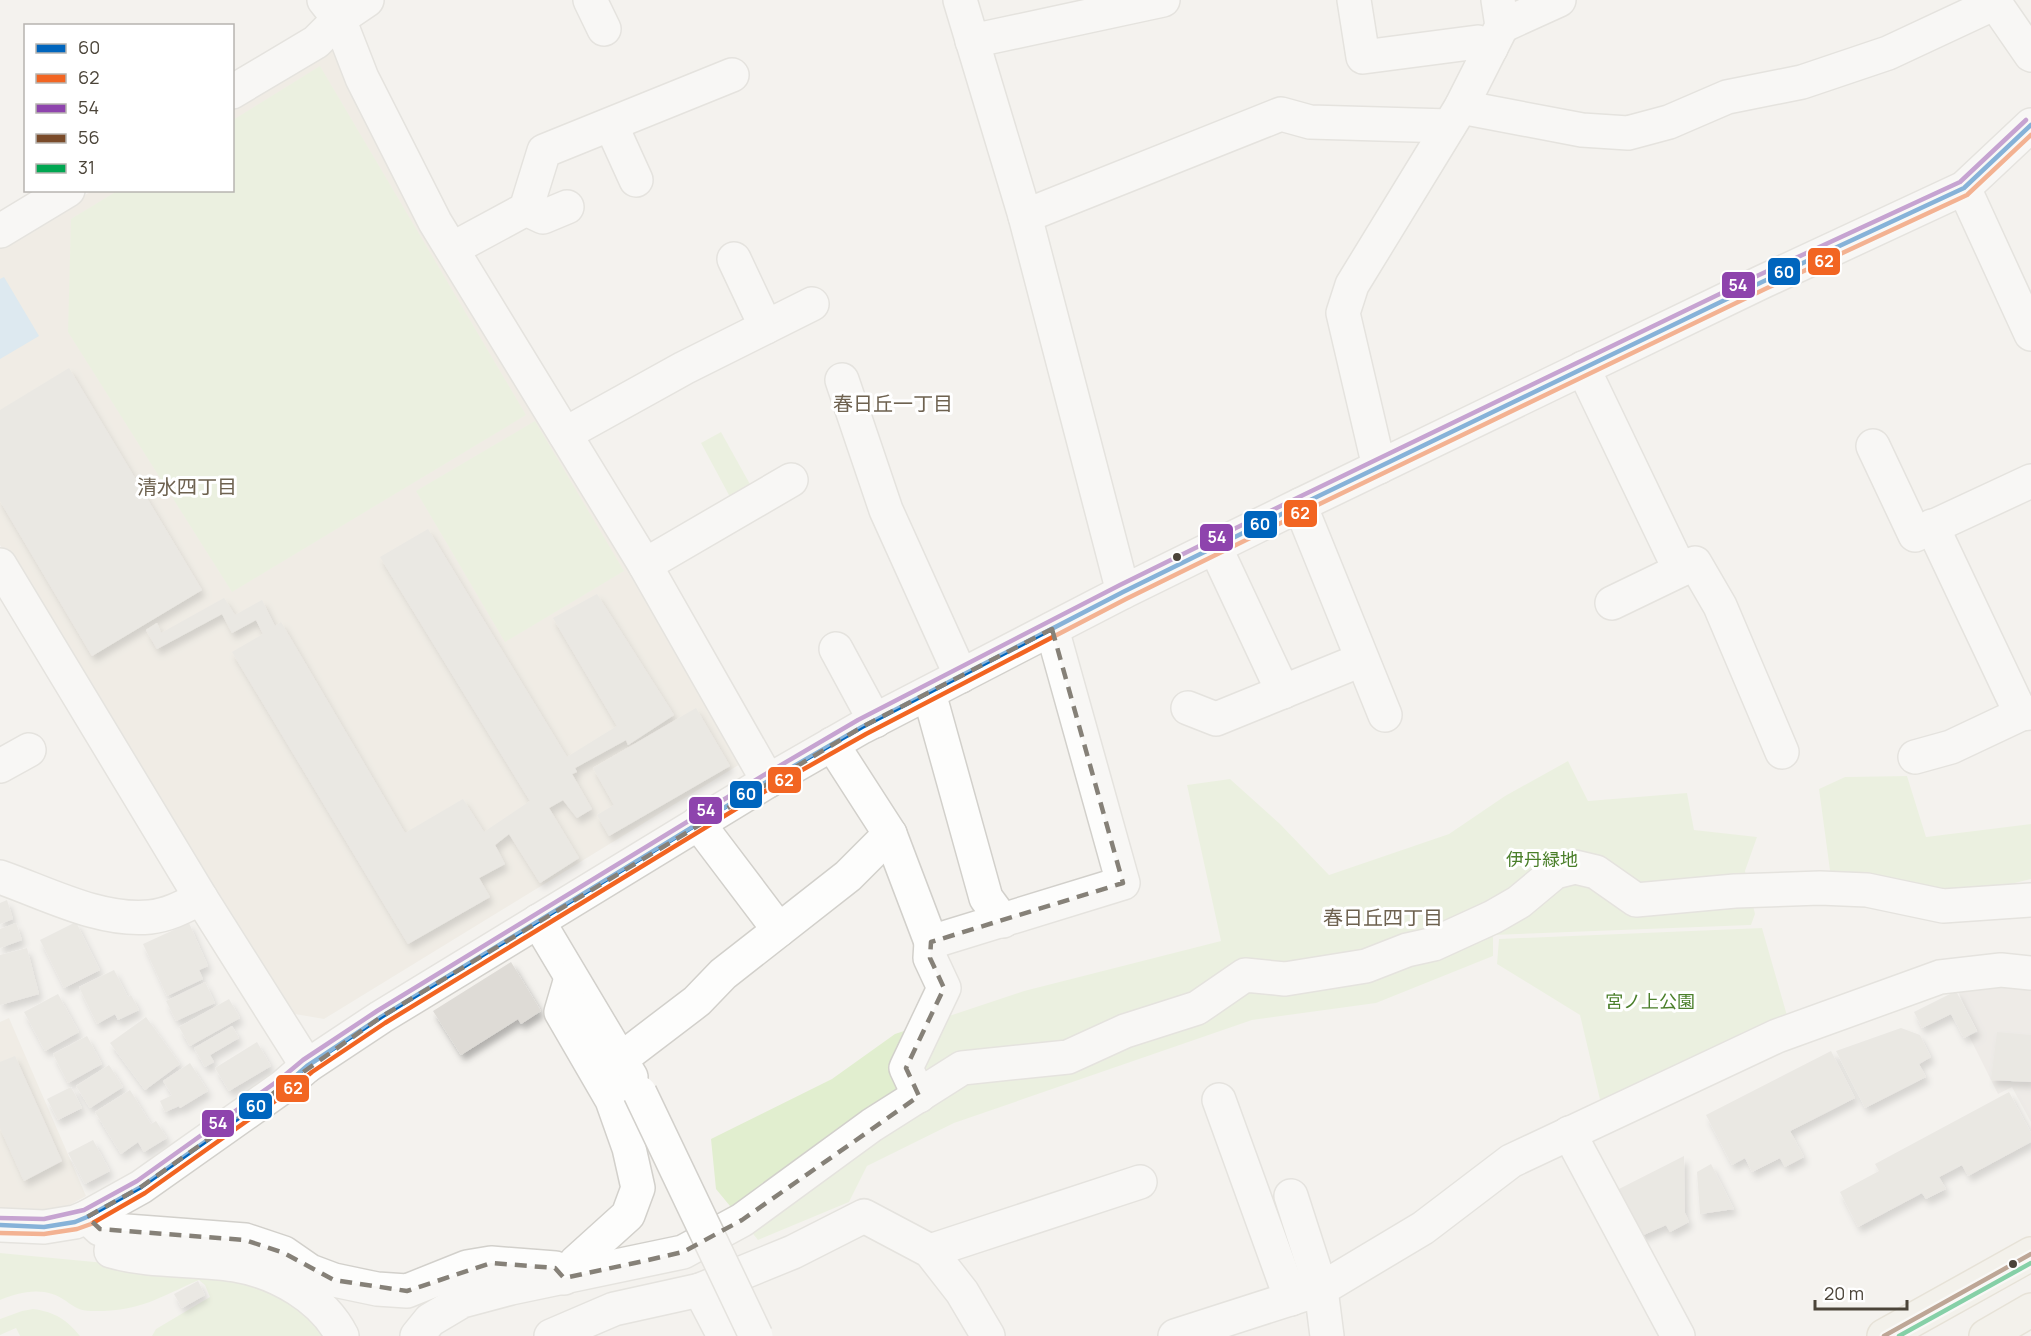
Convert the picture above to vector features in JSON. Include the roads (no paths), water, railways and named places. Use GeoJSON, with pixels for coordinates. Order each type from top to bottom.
{"type":"FeatureCollection","features":[{"type":"Feature","properties":{"kind":"main road"},"geometry":{"type":"LineString","coordinates":[[1884,1336],[2031,1254]]}},
{"type":"Feature","properties":{"kind":"main road"},"geometry":{"type":"LineString","coordinates":[[1986,1336],[2028,1319]]}},
{"type":"Feature","properties":{"kind":"street"},"geometry":{"type":"LineString","coordinates":[[234,91],[316,42],[332,10],[367,0]]}},
{"type":"Feature","properties":{"kind":"street"},"geometry":{"type":"LineString","coordinates":[[590,0],[604,29]]}},
{"type":"Feature","properties":{"kind":"street"},"geometry":{"type":"LineString","coordinates":[[960,0],[1025,216],[1123,592]]}},
{"type":"Feature","properties":{"kind":"street"},"geometry":{"type":"LineString","coordinates":[[972,41],[1163,0]]}},
{"type":"Feature","properties":{"kind":"street"},"geometry":{"type":"LineString","coordinates":[[1354,0],[1363,57],[1478,42],[1497,24],[1559,0]]}},
{"type":"Feature","properties":{"kind":"street"},"geometry":{"type":"LineString","coordinates":[[1025,216],[1281,114],[1310,122],[1455,116],[1628,133],[1669,122],[1727,97],[1802,82],[1888,53],[1994,1],[2031,55]]}},
{"type":"Feature","properties":{"kind":"street"},"geometry":{"type":"LineString","coordinates":[[332,10],[362,78],[435,222],[645,565],[768,781]]}},
{"type":"Feature","properties":{"kind":"street"},"geometry":{"type":"LineString","coordinates":[[1379,466],[1342,313],[1352,285],[1455,116],[1497,24]]}},
{"type":"Feature","properties":{"kind":"street"},"geometry":{"type":"LineString","coordinates":[[452,249],[526,209],[543,151],[732,75]]}},
{"type":"Feature","properties":{"kind":"street"},"geometry":{"type":"LineString","coordinates":[[611,125],[636,180]]}},
{"type":"Feature","properties":{"kind":"street"},"geometry":{"type":"LineString","coordinates":[[100,1224],[141,1187],[284,1086],[307,1066],[538,921],[832,744],[1123,592],[1379,466],[1964,188],[2031,125]]}},
{"type":"Feature","properties":{"kind":"street"},"geometry":{"type":"LineString","coordinates":[[1964,188],[2031,334]]}},
{"type":"Feature","properties":{"kind":"street"},"geometry":{"type":"LineString","coordinates":[[0,231],[65,192]]}},
{"type":"Feature","properties":{"kind":"street"},"geometry":{"type":"LineString","coordinates":[[526,209],[543,217],[567,207]]}},
{"type":"Feature","properties":{"kind":"street"},"geometry":{"type":"LineString","coordinates":[[734,259],[766,327]]}},
{"type":"Feature","properties":{"kind":"street"},"geometry":{"type":"LineString","coordinates":[[565,434],[684,368],[812,304]]}},
{"type":"Feature","properties":{"kind":"street"},"geometry":{"type":"LineString","coordinates":[[1583,368],[1680,570]]}},
{"type":"Feature","properties":{"kind":"street"},"geometry":{"type":"LineString","coordinates":[[842,380],[886,510],[962,676]]}},
{"type":"Feature","properties":{"kind":"street"},"geometry":{"type":"LineString","coordinates":[[1873,446],[1915,535],[2031,481]]}},
{"type":"Feature","properties":{"kind":"street"},"geometry":{"type":"LineString","coordinates":[[645,565],[791,480]]}},
{"type":"Feature","properties":{"kind":"street"},"geometry":{"type":"LineString","coordinates":[[1300,505],[1384,715]]}},
{"type":"Feature","properties":{"kind":"street"},"geometry":{"type":"LineString","coordinates":[[1915,757],[1952,747],[2026,713],[1932,526]]}},
{"type":"Feature","properties":{"kind":"street"},"geometry":{"type":"LineString","coordinates":[[1215,547],[1282,692]]}},
{"type":"Feature","properties":{"kind":"street"},"geometry":{"type":"LineString","coordinates":[[1612,603],[1695,563],[1720,606],[1780,731]]}},
{"type":"Feature","properties":{"kind":"street"},"geometry":{"type":"LineString","coordinates":[[0,565],[201,897],[307,1066]]}},
{"type":"Feature","properties":{"kind":"street"},"geometry":{"type":"LineString","coordinates":[[930,942],[1123,883],[1052,629]]}},
{"type":"Feature","properties":{"kind":"street"},"geometry":{"type":"LineString","coordinates":[[836,649],[869,724]]}},
{"type":"Feature","properties":{"kind":"street"},"geometry":{"type":"LineString","coordinates":[[1188,708],[1216,719],[1361,660]]}},
{"type":"Feature","properties":{"kind":"street"},"geometry":{"type":"LineString","coordinates":[[929,693],[986,898],[1003,921]]}},
{"type":"Feature","properties":{"kind":"street"},"geometry":{"type":"LineString","coordinates":[[832,744],[890,834],[930,942],[930,958],[944,988],[906,1068],[919,1096]]}},
{"type":"Feature","properties":{"kind":"street"},"geometry":{"type":"LineString","coordinates":[[0,766],[28,750]]}},
{"type":"Feature","properties":{"kind":"street"},"geometry":{"type":"LineString","coordinates":[[698,823],[779,930]]}},
{"type":"Feature","properties":{"kind":"street"},"geometry":{"type":"LineString","coordinates":[[621,1059],[697,1001],[723,974],[848,876],[890,834]]}},
{"type":"Feature","properties":{"kind":"street"},"geometry":{"type":"LineString","coordinates":[[417,1336],[436,1315],[462,1301],[683,1252],[742,1220],[872,1125],[962,1068],[1068,1057],[1125,1031],[1197,1008],[1245,975],[1285,979],[1314,976],[1366,966],[1434,944],[1519,902],[1555,872],[1575,867],[1596,872],[1636,900],[1735,891],[1820,888],[1867,890],[1943,906],[2031,900]]}},
{"type":"Feature","properties":{"kind":"street"},"geometry":{"type":"LineString","coordinates":[[0,877],[120,918],[151,917],[176,911],[201,897]]}},
{"type":"Feature","properties":{"kind":"street"},"geometry":{"type":"LineString","coordinates":[[538,921],[640,1093],[756,1336]]}},
{"type":"Feature","properties":{"kind":"street"},"geometry":{"type":"LineString","coordinates":[[1175,1336],[1306,1294],[1423,1228],[1504,1165],[1777,1036],[1940,977],[2001,970],[2031,973]]}},
{"type":"Feature","properties":{"kind":"street"},"geometry":{"type":"LineString","coordinates":[[564,1278],[576,1262],[628,1215],[638,1188],[629,1148],[612,1100],[561,1012],[571,978]]}},
{"type":"Feature","properties":{"kind":"street"},"geometry":{"type":"LineString","coordinates":[[1219,1100],[1223,1135],[1327,1336]]}},
{"type":"Feature","properties":{"kind":"street"},"geometry":{"type":"LineString","coordinates":[[1569,1133],[1678,1336]]}},
{"type":"Feature","properties":{"kind":"street"},"geometry":{"type":"LineString","coordinates":[[930,1251],[1140,1182]]}},
{"type":"Feature","properties":{"kind":"street"},"geometry":{"type":"LineString","coordinates":[[1291,1196],[1306,1294]]}},
{"type":"Feature","properties":{"kind":"street"},"geometry":{"type":"LineString","coordinates":[[551,1336],[614,1309],[700,1290],[793,1252],[864,1216],[930,1251],[962,1292],[988,1336]]}},
{"type":"Feature","properties":{"kind":"street"},"geometry":{"type":"LineString","coordinates":[[0,1225],[44,1227],[75,1222],[245,1240],[284,1253],[310,1271],[334,1280],[377,1289],[407,1291],[467,1267],[498,1263],[555,1268],[564,1278]]}},
{"type":"Feature","properties":{"kind":"street"},"geometry":{"type":"LineString","coordinates":[[100,1224],[111,1251],[130,1256],[236,1265],[288,1284],[321,1304],[342,1336]]}},
{"type":"Feature","properties":{"kind":"street"},"geometry":{"type":"LineString","coordinates":[[700,1290],[724,1336]]}},
{"type":"Feature","properties":{"kind":"water"},"geometry":{"type":"Polygon","coordinates":[[[4,277],[39,336],[0,359],[0,279],[4,277]]]}},
{"type":"Feature","properties":{"kind":"district","name":"春日丘一丁目"},"geometry":{"type":"Point","coordinates":[893,404]}},
{"type":"Feature","properties":{"kind":"district","name":"清水四丁目"},"geometry":{"type":"Point","coordinates":[187,487]}},
{"type":"Feature","properties":{"kind":"district","name":"春日丘四丁目"},"geometry":{"type":"Point","coordinates":[1383,918]}},
{"type":"Feature","properties":{"kind":"park label","name":"伊丹緑地"},"geometry":{"type":"Point","coordinates":[1542,860]}},
{"type":"Feature","properties":{"kind":"park label","name":"宮ノ上公園"},"geometry":{"type":"Point","coordinates":[1650,1002]}}]}
